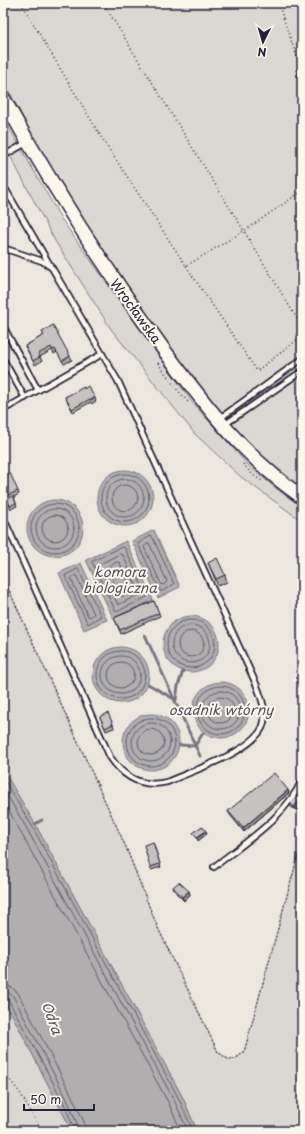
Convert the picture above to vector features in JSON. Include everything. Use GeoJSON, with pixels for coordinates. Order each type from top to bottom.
{"type":"FeatureCollection","features":[{"type":"Feature","properties":{"kind":"main road","name":"Wrocławska"},"geometry":{"type":"LineString","coordinates":[[3,98],[28,142],[105,267],[220,423],[266,469],[302,497]]}},
{"type":"Feature","properties":{"kind":"lane"},"geometry":{"type":"LineString","coordinates":[[301,69],[302,81]]}},
{"type":"Feature","properties":{"kind":"lane"},"geometry":{"type":"LineString","coordinates":[[3,156],[28,142]]}},
{"type":"Feature","properties":{"kind":"lane"},"geometry":{"type":"LineString","coordinates":[[3,185],[118,381],[134,415],[257,686],[263,704],[264,723],[255,738],[233,753],[163,783],[143,784],[123,772],[110,757],[3,517]]}},
{"type":"Feature","properties":{"kind":"lane"},"geometry":{"type":"LineString","coordinates":[[3,248],[35,258],[52,268]]}},
{"type":"Feature","properties":{"kind":"lane"},"geometry":{"type":"LineString","coordinates":[[3,326],[38,390]]}},
{"type":"Feature","properties":{"kind":"lane"},"geometry":{"type":"LineString","coordinates":[[3,410],[102,354]]}},
{"type":"Feature","properties":{"kind":"lane"},"geometry":{"type":"LineString","coordinates":[[220,423],[302,359]]}},
{"type":"Feature","properties":{"kind":"lane"},"geometry":{"type":"LineString","coordinates":[[3,360],[25,398]]}},
{"type":"Feature","properties":{"kind":"lane"},"geometry":{"type":"LineString","coordinates":[[220,423],[302,371]]}},
{"type":"Feature","properties":{"kind":"lane"},"geometry":{"type":"LineString","coordinates":[[214,867],[266,825],[290,802],[302,780]]}},
{"type":"Feature","properties":{"kind":"path"},"geometry":{"type":"LineString","coordinates":[[20,3],[103,140],[257,371],[302,336]]}},
{"type":"Feature","properties":{"kind":"path"},"geometry":{"type":"LineString","coordinates":[[103,3],[302,327]]}},
{"type":"Feature","properties":{"kind":"path"},"geometry":{"type":"LineString","coordinates":[[278,3],[301,69]]}},
{"type":"Feature","properties":{"kind":"path"},"geometry":{"type":"LineString","coordinates":[[186,266],[244,231],[302,192]]}},
{"type":"Feature","properties":{"kind":"path"},"geometry":{"type":"LineString","coordinates":[[3,576],[125,845],[157,926],[218,1052],[229,1060],[235,1059],[244,1052],[302,841]]}},
{"type":"Feature","properties":{"kind":"path"},"geometry":{"type":"LineString","coordinates":[[3,1071],[20,1093],[42,1131]]}},
{"type":"Feature","properties":{"kind":"shaded area"},"geometry":{"type":"Polygon","coordinates":[[[3,3],[302,3],[302,488],[252,446],[224,418],[138,304],[66,194],[33,137],[3,79],[3,3]]]}},
{"type":"Feature","properties":{"kind":"shaded area"},"geometry":{"type":"Polygon","coordinates":[[[3,117],[62,220],[192,402],[248,465],[274,487],[302,507],[302,521],[241,477],[195,434],[111,329],[55,241],[3,142],[3,117]]]}},
{"type":"Feature","properties":{"kind":"shaded area"},"geometry":{"type":"Polygon","coordinates":[[[3,142],[55,241],[241,477],[302,521],[302,655],[293,681],[302,686],[302,841],[244,1052],[235,1059],[229,1060],[223,1058],[218,1052],[196,1008],[157,926],[125,845],[3,577],[3,142]]]}},
{"type":"Feature","properties":{"kind":"shaded area"},"geometry":{"type":"Polygon","coordinates":[[[3,577],[125,845],[157,926],[218,1052],[229,1060],[235,1059],[244,1052],[302,841],[302,1131],[197,1131],[183,1098],[35,824],[3,770],[3,577]]]}},
{"type":"Feature","properties":{"kind":"shaded area"},"geometry":{"type":"Polygon","coordinates":[[[3,997],[72,1131],[3,1131],[3,997]]]}},
{"type":"Feature","properties":{"kind":"water"},"geometry":{"type":"Polygon","coordinates":[[[119,470],[131,470],[141,474],[149,482],[153,492],[153,504],[149,514],[141,522],[131,526],[119,526],[109,522],[101,514],[97,504],[97,492],[101,482],[109,474],[119,470]]]}},
{"type":"Feature","properties":{"kind":"water"},"geometry":{"type":"Polygon","coordinates":[[[49,500],[61,500],[71,504],[79,512],[83,522],[83,534],[79,544],[71,552],[61,556],[49,556],[39,552],[31,544],[27,534],[27,522],[31,512],[39,504],[49,500]]]}},
{"type":"Feature","properties":{"kind":"water","name":"komora biologiczna"},"geometry":{"type":"Polygon","coordinates":[[[154,530],[180,587],[158,598],[132,541],[154,530]]]}},
{"type":"Feature","properties":{"kind":"water","name":"komora biologiczna"},"geometry":{"type":"Polygon","coordinates":[[[126,541],[153,600],[113,618],[86,560],[126,541]]]}},
{"type":"Feature","properties":{"kind":"water","name":"komora biologiczna"},"geometry":{"type":"Polygon","coordinates":[[[81,563],[107,620],[84,630],[59,573],[81,563]]]}},
{"type":"Feature","properties":{"kind":"water","name":"osadnik wtórny"},"geometry":{"type":"Polygon","coordinates":[[[185,616],[197,616],[207,620],[215,628],[219,638],[219,650],[215,660],[207,668],[197,672],[185,672],[175,668],[167,660],[163,650],[163,638],[167,628],[175,620],[185,616]]]}},
{"type":"Feature","properties":{"kind":"water","name":"osadnik wtórny"},"geometry":{"type":"Polygon","coordinates":[[[115,647],[127,647],[137,651],[145,659],[149,669],[149,681],[145,691],[137,699],[127,703],[115,703],[105,699],[97,691],[93,681],[93,669],[97,659],[105,651],[115,647]]]}},
{"type":"Feature","properties":{"kind":"water","name":"osadnik wtórny"},"geometry":{"type":"Polygon","coordinates":[[[215,682],[227,682],[237,686],[245,694],[249,704],[249,716],[245,726],[237,734],[227,738],[215,738],[205,734],[197,726],[193,716],[193,704],[197,694],[205,686],[215,682]]]}},
{"type":"Feature","properties":{"kind":"water","name":"osadnik wtórny"},"geometry":{"type":"Polygon","coordinates":[[[145,714],[157,714],[167,718],[175,726],[179,736],[179,748],[175,758],[167,766],[157,770],[145,770],[135,766],[127,758],[123,748],[123,736],[127,726],[135,718],[145,714]]]}},
{"type":"Feature","properties":{"kind":"water","name":"Odra"},"geometry":{"type":"Polygon","coordinates":[[[3,770],[35,824],[183,1098],[197,1131],[72,1131],[3,997],[3,770]]]}},
{"type":"Feature","properties":{"kind":"building"},"geometry":{"type":"Polygon","coordinates":[[[53,325],[70,356],[62,361],[55,349],[53,350],[51,347],[38,354],[40,357],[33,361],[25,346],[44,335],[42,332],[53,325]]]}},
{"type":"Feature","properties":{"kind":"building"},"geometry":{"type":"Polygon","coordinates":[[[88,386],[95,398],[90,399],[72,409],[65,397],[88,386]]]}},
{"type":"Feature","properties":{"kind":"building"},"geometry":{"type":"Polygon","coordinates":[[[10,473],[18,491],[3,497],[3,476],[10,473]]]}},
{"type":"Feature","properties":{"kind":"building"},"geometry":{"type":"Polygon","coordinates":[[[13,496],[16,503],[10,506],[7,499],[13,496]]]}},
{"type":"Feature","properties":{"kind":"building"},"geometry":{"type":"Polygon","coordinates":[[[217,558],[225,575],[216,579],[208,563],[217,558]]]}},
{"type":"Feature","properties":{"kind":"building"},"geometry":{"type":"Polygon","coordinates":[[[154,601],[159,613],[120,630],[114,618],[154,601]]]}},
{"type":"Feature","properties":{"kind":"building"},"geometry":{"type":"Polygon","coordinates":[[[108,713],[113,724],[105,728],[100,717],[108,713]]]}},
{"type":"Feature","properties":{"kind":"building"},"geometry":{"type":"Polygon","coordinates":[[[274,773],[288,790],[243,828],[228,811],[274,773]]]}},
{"type":"Feature","properties":{"kind":"building"},"geometry":{"type":"Polygon","coordinates":[[[295,798],[299,801],[294,807],[290,803],[295,798]]]}},
{"type":"Feature","properties":{"kind":"building"},"geometry":{"type":"Polygon","coordinates":[[[202,826],[206,831],[197,837],[193,833],[202,826]]]}},
{"type":"Feature","properties":{"kind":"building"},"geometry":{"type":"Polygon","coordinates":[[[153,842],[160,864],[150,867],[144,845],[153,842]]]}},
{"type":"Feature","properties":{"kind":"building"},"geometry":{"type":"Polygon","coordinates":[[[179,882],[189,891],[182,897],[173,887],[179,882]]]}},
{"type":"Feature","properties":{"kind":"waterway"},"geometry":{"type":"LineString","coordinates":[[145,635],[200,756]]}},
{"type":"Feature","properties":{"kind":"waterway"},"geometry":{"type":"LineString","coordinates":[[176,700],[178,686],[183,671]]}},
{"type":"Feature","properties":{"kind":"waterway"},"geometry":{"type":"LineString","coordinates":[[148,684],[174,699]]}},
{"type":"Feature","properties":{"kind":"waterway"},"geometry":{"type":"LineString","coordinates":[[180,745],[195,746],[203,733]]}},
{"type":"Feature","properties":{"kind":"waterway"},"geometry":{"type":"LineString","coordinates":[[35,824],[42,820]]}}]}
